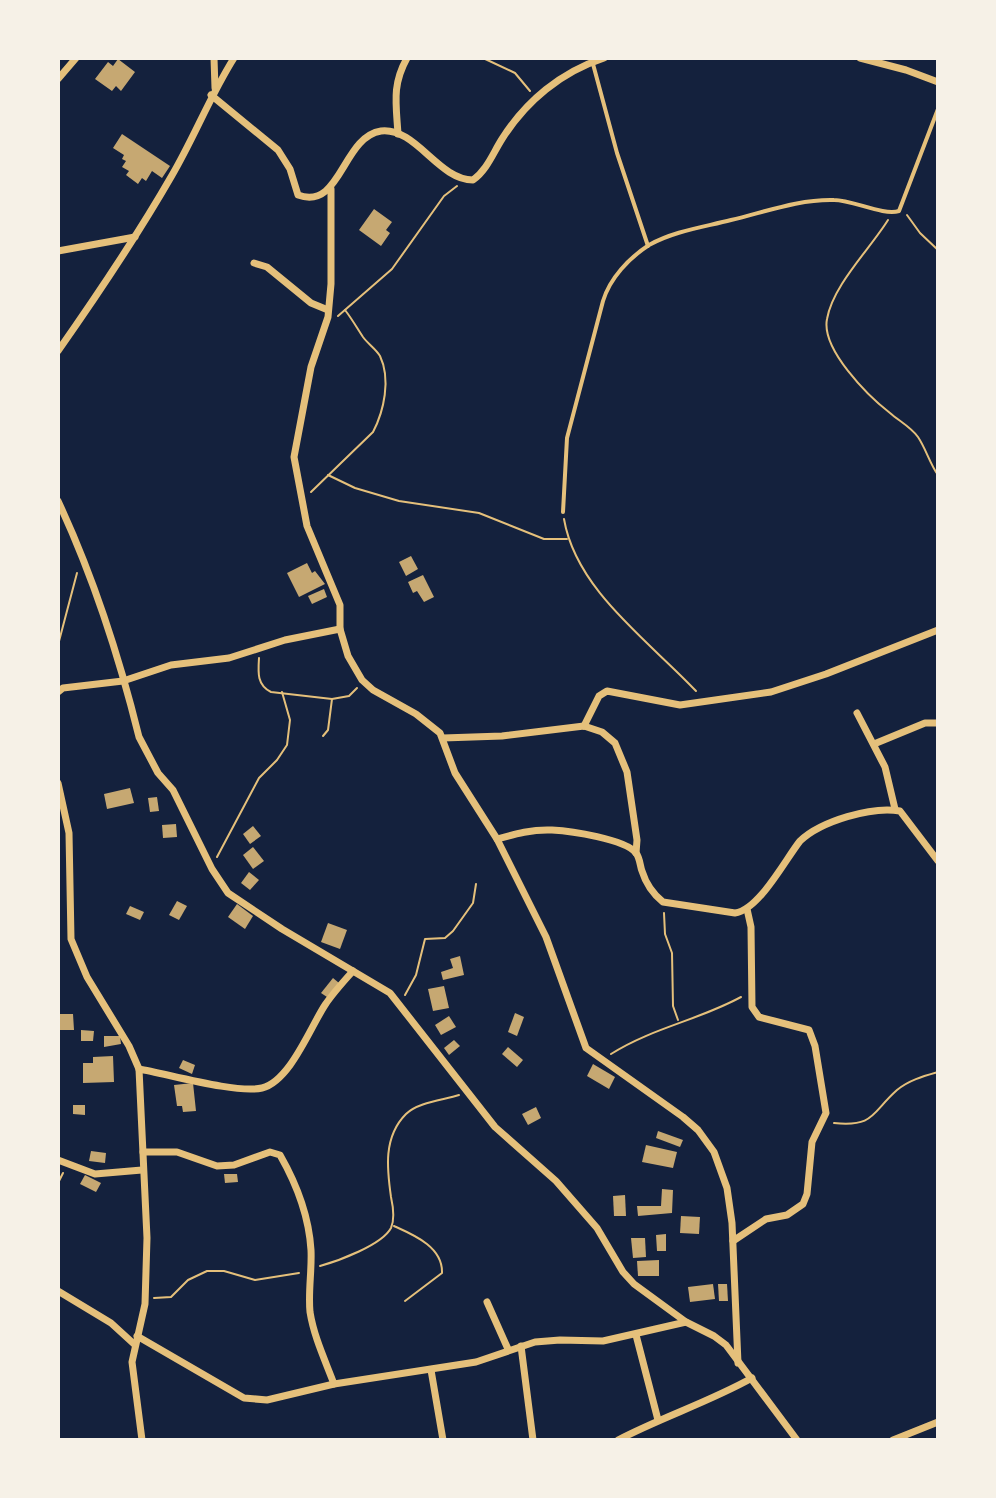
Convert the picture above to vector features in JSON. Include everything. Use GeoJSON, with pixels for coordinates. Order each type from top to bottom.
{"type":"FeatureCollection","features":[{"type":"Feature","properties":{"kind":"street"},"geometry":{"type":"LineString","coordinates":[[58,79],[75,58]]}},
{"type":"Feature","properties":{"kind":"street"},"geometry":{"type":"LineString","coordinates":[[214,58],[213,92],[278,150],[290,169],[298,195],[306,198],[318,196],[331,189]]}},
{"type":"Feature","properties":{"kind":"street"},"geometry":{"type":"LineString","coordinates":[[58,351],[135,237],[180,161],[213,92],[234,58]]}},
{"type":"Feature","properties":{"kind":"street"},"geometry":{"type":"LineString","coordinates":[[398,134],[395,87],[407,58]]}},
{"type":"Feature","properties":{"kind":"street"},"geometry":{"type":"LineString","coordinates":[[604,58],[536,96],[503,136],[484,170],[473,180],[450,173],[398,134],[380,131],[367,137],[344,164],[331,189],[328,310],[311,367],[294,457],[307,526],[340,605],[340,629],[348,656],[362,680],[373,690],[416,714],[443,738],[455,773],[497,839],[546,937],[579,1036],[586,1048],[600,1061],[683,1117],[698,1130],[714,1152],[727,1188],[733,1241],[738,1363]]}},
{"type":"Feature","properties":{"kind":"street"},"geometry":{"type":"LineString","coordinates":[[860,58],[938,82]]}},
{"type":"Feature","properties":{"kind":"street"},"geometry":{"type":"LineString","coordinates":[[58,251],[135,237]]}},
{"type":"Feature","properties":{"kind":"street"},"geometry":{"type":"LineString","coordinates":[[254,263],[267,267],[311,303],[328,310]]}},
{"type":"Feature","properties":{"kind":"street"},"geometry":{"type":"LineString","coordinates":[[58,501],[105,615],[145,752],[173,790],[212,869],[228,893],[390,993],[495,1127],[556,1181],[597,1228],[623,1272],[634,1284],[686,1322],[726,1345],[797,1440]]}},
{"type":"Feature","properties":{"kind":"street"},"geometry":{"type":"LineString","coordinates":[[58,692],[63,688],[123,681],[159,667],[229,658],[285,640],[340,629]]}},
{"type":"Feature","properties":{"kind":"street"},"geometry":{"type":"LineString","coordinates":[[584,726],[599,696],[607,691],[680,705],[771,692],[938,630]]}},
{"type":"Feature","properties":{"kind":"street"},"geometry":{"type":"LineString","coordinates":[[857,713],[885,767],[895,809]]}},
{"type":"Feature","properties":{"kind":"street"},"geometry":{"type":"LineString","coordinates":[[874,744],[925,723],[938,723]]}},
{"type":"Feature","properties":{"kind":"street"},"geometry":{"type":"LineString","coordinates":[[443,738],[502,736],[584,726],[602,732],[615,743],[624,760],[637,840],[636,853],[648,885],[663,902],[735,913],[747,909],[809,832],[831,822],[895,809],[906,817],[938,861]]}},
{"type":"Feature","properties":{"kind":"street"},"geometry":{"type":"LineString","coordinates":[[58,783],[69,833],[71,939],[87,977],[129,1046],[139,1069],[147,1238],[145,1304],[132,1362],[142,1440]]}},
{"type":"Feature","properties":{"kind":"street"},"geometry":{"type":"LineString","coordinates":[[497,839],[524,832],[553,830],[614,841],[636,853]]}},
{"type":"Feature","properties":{"kind":"street"},"geometry":{"type":"LineString","coordinates":[[58,906],[70,903]]}},
{"type":"Feature","properties":{"kind":"street"},"geometry":{"type":"LineString","coordinates":[[733,1241],[766,1219],[787,1215],[803,1204],[807,1194],[812,1142],[825,1120],[824,1093],[812,1034],[803,1027],[759,1017],[752,1007],[751,927],[747,909]]}},
{"type":"Feature","properties":{"kind":"street"},"geometry":{"type":"LineString","coordinates":[[139,1069],[243,1088],[261,1088],[274,1082],[302,1046],[326,1004],[353,971]]}},
{"type":"Feature","properties":{"kind":"street"},"geometry":{"type":"LineString","coordinates":[[143,1152],[177,1152],[217,1166],[234,1165],[270,1152],[280,1155],[304,1212],[309,1235],[312,1322],[334,1384]]}},
{"type":"Feature","properties":{"kind":"street"},"geometry":{"type":"LineString","coordinates":[[58,1160],[95,1174],[142,1170]]}},
{"type":"Feature","properties":{"kind":"street"},"geometry":{"type":"LineString","coordinates":[[58,1291],[136,1340],[252,1400],[267,1400],[334,1384],[476,1362],[521,1346],[560,1340],[603,1341],[686,1322]]}},
{"type":"Feature","properties":{"kind":"street"},"geometry":{"type":"LineString","coordinates":[[487,1302],[508,1349]]}},
{"type":"Feature","properties":{"kind":"street"},"geometry":{"type":"LineString","coordinates":[[636,1335],[658,1420]]}},
{"type":"Feature","properties":{"kind":"street"},"geometry":{"type":"LineString","coordinates":[[521,1346],[533,1440]]}},
{"type":"Feature","properties":{"kind":"street"},"geometry":{"type":"LineString","coordinates":[[431,1370],[443,1440]]}},
{"type":"Feature","properties":{"kind":"street"},"geometry":{"type":"LineString","coordinates":[[618,1440],[658,1420],[716,1398],[752,1378]]}},
{"type":"Feature","properties":{"kind":"street"},"geometry":{"type":"LineString","coordinates":[[893,1440],[938,1422]]}},
{"type":"Feature","properties":{"kind":"lane"},"geometry":{"type":"LineString","coordinates":[[592,62],[617,153],[648,246]]}},
{"type":"Feature","properties":{"kind":"lane"},"geometry":{"type":"LineString","coordinates":[[563,512],[567,438],[607,287],[619,272],[648,246],[671,236],[770,209],[834,200],[892,213],[903,206],[938,109]]}},
{"type":"Feature","properties":{"kind":"path"},"geometry":{"type":"LineString","coordinates":[[483,58],[515,73],[536,96]]}},
{"type":"Feature","properties":{"kind":"path"},"geometry":{"type":"LineString","coordinates":[[325,327],[392,269],[444,196],[465,180]]}},
{"type":"Feature","properties":{"kind":"path"},"geometry":{"type":"LineString","coordinates":[[903,206],[920,233],[938,250]]}},
{"type":"Feature","properties":{"kind":"path"},"geometry":{"type":"LineString","coordinates":[[892,213],[855,262],[827,319],[827,333],[832,348],[874,400],[918,437],[938,475]]}},
{"type":"Feature","properties":{"kind":"path"},"geometry":{"type":"LineString","coordinates":[[302,500],[373,432],[385,397],[384,374],[378,352],[365,340],[345,310]]}},
{"type":"Feature","properties":{"kind":"path"},"geometry":{"type":"LineString","coordinates":[[328,475],[355,488],[399,501],[479,513],[544,539],[567,539]]}},
{"type":"Feature","properties":{"kind":"path"},"geometry":{"type":"LineString","coordinates":[[563,512],[567,539],[582,567],[608,602],[705,701]]}},
{"type":"Feature","properties":{"kind":"path"},"geometry":{"type":"LineString","coordinates":[[58,645],[82,553]]}},
{"type":"Feature","properties":{"kind":"path"},"geometry":{"type":"LineString","coordinates":[[259,649],[258,670],[263,687],[271,692],[332,699],[349,696],[362,680]]}},
{"type":"Feature","properties":{"kind":"path"},"geometry":{"type":"LineString","coordinates":[[212,869],[259,778],[287,745],[290,720],[282,692]]}},
{"type":"Feature","properties":{"kind":"path"},"geometry":{"type":"LineString","coordinates":[[323,736],[328,730],[332,699]]}},
{"type":"Feature","properties":{"kind":"path"},"geometry":{"type":"LineString","coordinates":[[400,1003],[416,975],[425,939],[445,938],[453,931],[473,903],[476,884]]}},
{"type":"Feature","properties":{"kind":"path"},"geometry":{"type":"LineString","coordinates":[[663,902],[665,934],[672,953],[674,1012],[678,1021]]}},
{"type":"Feature","properties":{"kind":"path"},"geometry":{"type":"LineString","coordinates":[[600,1061],[632,1041],[678,1021],[722,1007],[752,988]]}},
{"type":"Feature","properties":{"kind":"path"},"geometry":{"type":"LineString","coordinates":[[825,1120],[843,1124],[870,1119],[905,1084],[938,1072]]}},
{"type":"Feature","properties":{"kind":"path"},"geometry":{"type":"LineString","coordinates":[[145,1304],[154,1298],[171,1297],[188,1280],[207,1271],[224,1271],[255,1280],[290,1276],[364,1248],[389,1232],[393,1225],[387,1159],[401,1121],[413,1110],[468,1092]]}},
{"type":"Feature","properties":{"kind":"path"},"geometry":{"type":"LineString","coordinates":[[58,1183],[68,1165]]}},
{"type":"Feature","properties":{"kind":"path"},"geometry":{"type":"LineString","coordinates":[[393,1225],[430,1245],[443,1267],[442,1273],[405,1301]]}},
{"type":"Feature","properties":{"kind":"building"},"geometry":{"type":"Polygon","coordinates":[[[118,59],[135,72],[121,91],[116,86],[112,91],[95,79],[108,62],[113,66],[118,59]]]}},
{"type":"Feature","properties":{"kind":"building"},"geometry":{"type":"Polygon","coordinates":[[[122,134],[170,166],[162,178],[152,171],[146,181],[142,178],[138,184],[126,175],[129,171],[122,167],[126,161],[122,159],[124,155],[113,148],[122,134]]]}},
{"type":"Feature","properties":{"kind":"building"},"geometry":{"type":"Polygon","coordinates":[[[374,209],[392,222],[386,230],[390,233],[381,246],[359,230],[374,209]]]}},
{"type":"Feature","properties":{"kind":"building"},"geometry":{"type":"Polygon","coordinates":[[[411,556],[418,569],[406,576],[399,562],[411,556]]]}},
{"type":"Feature","properties":{"kind":"building"},"geometry":{"type":"Polygon","coordinates":[[[307,563],[312,573],[315,571],[325,584],[299,597],[287,573],[307,563]]]}},
{"type":"Feature","properties":{"kind":"building"},"geometry":{"type":"Polygon","coordinates":[[[423,575],[434,597],[424,602],[417,591],[413,593],[408,582],[423,575]]]}},
{"type":"Feature","properties":{"kind":"building"},"geometry":{"type":"Polygon","coordinates":[[[324,589],[327,597],[312,604],[308,596],[324,589]]]}},
{"type":"Feature","properties":{"kind":"building"},"geometry":{"type":"Polygon","coordinates":[[[130,788],[134,803],[107,809],[104,794],[130,788]]]}},
{"type":"Feature","properties":{"kind":"building"},"geometry":{"type":"Polygon","coordinates":[[[157,797],[159,811],[150,812],[148,798],[157,797]]]}},
{"type":"Feature","properties":{"kind":"building"},"geometry":{"type":"Polygon","coordinates":[[[176,824],[177,837],[163,838],[162,825],[176,824]]]}},
{"type":"Feature","properties":{"kind":"building"},"geometry":{"type":"Polygon","coordinates":[[[253,826],[261,836],[250,844],[243,834],[253,826]]]}},
{"type":"Feature","properties":{"kind":"building"},"geometry":{"type":"Polygon","coordinates":[[[253,847],[264,861],[253,869],[243,855],[253,847]]]}},
{"type":"Feature","properties":{"kind":"building"},"geometry":{"type":"Polygon","coordinates":[[[249,872],[259,880],[250,890],[241,883],[249,872]]]}},
{"type":"Feature","properties":{"kind":"building"},"geometry":{"type":"Polygon","coordinates":[[[177,901],[187,906],[179,920],[169,915],[177,901]]]}},
{"type":"Feature","properties":{"kind":"building"},"geometry":{"type":"Polygon","coordinates":[[[237,904],[253,916],[245,929],[228,917],[237,904]]]}},
{"type":"Feature","properties":{"kind":"building"},"geometry":{"type":"Polygon","coordinates":[[[130,906],[144,912],[140,920],[126,914],[130,906]]]}},
{"type":"Feature","properties":{"kind":"building"},"geometry":{"type":"Polygon","coordinates":[[[328,923],[347,930],[340,949],[321,942],[328,923]]]}},
{"type":"Feature","properties":{"kind":"building"},"geometry":{"type":"Polygon","coordinates":[[[460,956],[464,975],[443,980],[441,972],[453,968],[450,959],[460,956]]]}},
{"type":"Feature","properties":{"kind":"building"},"geometry":{"type":"Polygon","coordinates":[[[333,978],[339,983],[327,997],[321,993],[333,978]]]}},
{"type":"Feature","properties":{"kind":"building"},"geometry":{"type":"Polygon","coordinates":[[[444,986],[449,1008],[433,1011],[428,989],[444,986]]]}},
{"type":"Feature","properties":{"kind":"building"},"geometry":{"type":"Polygon","coordinates":[[[515,1013],[524,1017],[517,1036],[508,1032],[515,1013]]]}},
{"type":"Feature","properties":{"kind":"building"},"geometry":{"type":"Polygon","coordinates":[[[58,1014],[73,1014],[74,1030],[58,1030],[58,1014]]]}},
{"type":"Feature","properties":{"kind":"building"},"geometry":{"type":"Polygon","coordinates":[[[449,1016],[456,1027],[441,1035],[435,1025],[449,1016]]]}},
{"type":"Feature","properties":{"kind":"building"},"geometry":{"type":"Polygon","coordinates":[[[81,1030],[94,1031],[93,1041],[81,1041],[81,1030]]]}},
{"type":"Feature","properties":{"kind":"building"},"geometry":{"type":"Polygon","coordinates":[[[104,1036],[120,1036],[121,1044],[104,1047],[104,1036]]]}},
{"type":"Feature","properties":{"kind":"building"},"geometry":{"type":"Polygon","coordinates":[[[454,1040],[460,1046],[449,1055],[444,1048],[454,1040]]]}},
{"type":"Feature","properties":{"kind":"building"},"geometry":{"type":"Polygon","coordinates":[[[508,1047],[523,1060],[517,1067],[502,1054],[508,1047]]]}},
{"type":"Feature","properties":{"kind":"building"},"geometry":{"type":"Polygon","coordinates":[[[113,1056],[114,1082],[83,1083],[83,1063],[93,1063],[93,1057],[113,1056]]]}},
{"type":"Feature","properties":{"kind":"building"},"geometry":{"type":"Polygon","coordinates":[[[183,1060],[195,1065],[192,1074],[179,1068],[183,1060]]]}},
{"type":"Feature","properties":{"kind":"building"},"geometry":{"type":"Polygon","coordinates":[[[593,1064],[615,1077],[609,1089],[587,1076],[593,1064]]]}},
{"type":"Feature","properties":{"kind":"building"},"geometry":{"type":"Polygon","coordinates":[[[193,1083],[196,1111],[183,1112],[182,1106],[177,1106],[174,1085],[193,1083]]]}},
{"type":"Feature","properties":{"kind":"building"},"geometry":{"type":"Polygon","coordinates":[[[73,1105],[85,1105],[85,1115],[73,1114],[73,1105]]]}},
{"type":"Feature","properties":{"kind":"building"},"geometry":{"type":"Polygon","coordinates":[[[536,1107],[541,1118],[528,1125],[522,1114],[536,1107]]]}},
{"type":"Feature","properties":{"kind":"building"},"geometry":{"type":"Polygon","coordinates":[[[658,1131],[683,1140],[680,1147],[656,1138],[658,1131]]]}},
{"type":"Feature","properties":{"kind":"building"},"geometry":{"type":"Polygon","coordinates":[[[646,1145],[677,1152],[673,1168],[642,1162],[646,1145]]]}},
{"type":"Feature","properties":{"kind":"building"},"geometry":{"type":"Polygon","coordinates":[[[91,1151],[106,1153],[105,1163],[89,1161],[91,1151]]]}},
{"type":"Feature","properties":{"kind":"building"},"geometry":{"type":"Polygon","coordinates":[[[224,1174],[237,1174],[238,1182],[225,1183],[224,1174]]]}},
{"type":"Feature","properties":{"kind":"building"},"geometry":{"type":"Polygon","coordinates":[[[85,1175],[101,1183],[96,1192],[80,1184],[85,1175]]]}},
{"type":"Feature","properties":{"kind":"building"},"geometry":{"type":"Polygon","coordinates":[[[662,1189],[673,1190],[672,1213],[638,1216],[637,1206],[661,1206],[662,1189]]]}},
{"type":"Feature","properties":{"kind":"building"},"geometry":{"type":"Polygon","coordinates":[[[625,1195],[626,1216],[614,1216],[613,1196],[625,1195]]]}},
{"type":"Feature","properties":{"kind":"building"},"geometry":{"type":"Polygon","coordinates":[[[681,1216],[700,1217],[699,1234],[680,1233],[681,1216]]]}},
{"type":"Feature","properties":{"kind":"building"},"geometry":{"type":"Polygon","coordinates":[[[666,1234],[666,1251],[657,1251],[656,1235],[666,1234]]]}},
{"type":"Feature","properties":{"kind":"building"},"geometry":{"type":"Polygon","coordinates":[[[631,1238],[645,1238],[646,1257],[633,1258],[631,1238]]]}},
{"type":"Feature","properties":{"kind":"building"},"geometry":{"type":"Polygon","coordinates":[[[659,1260],[659,1276],[638,1276],[637,1261],[659,1260]]]}},
{"type":"Feature","properties":{"kind":"building"},"geometry":{"type":"Polygon","coordinates":[[[713,1284],[715,1299],[690,1302],[688,1287],[713,1284]]]}},
{"type":"Feature","properties":{"kind":"building"},"geometry":{"type":"Polygon","coordinates":[[[718,1284],[727,1284],[728,1301],[719,1301],[718,1284]]]}}]}
